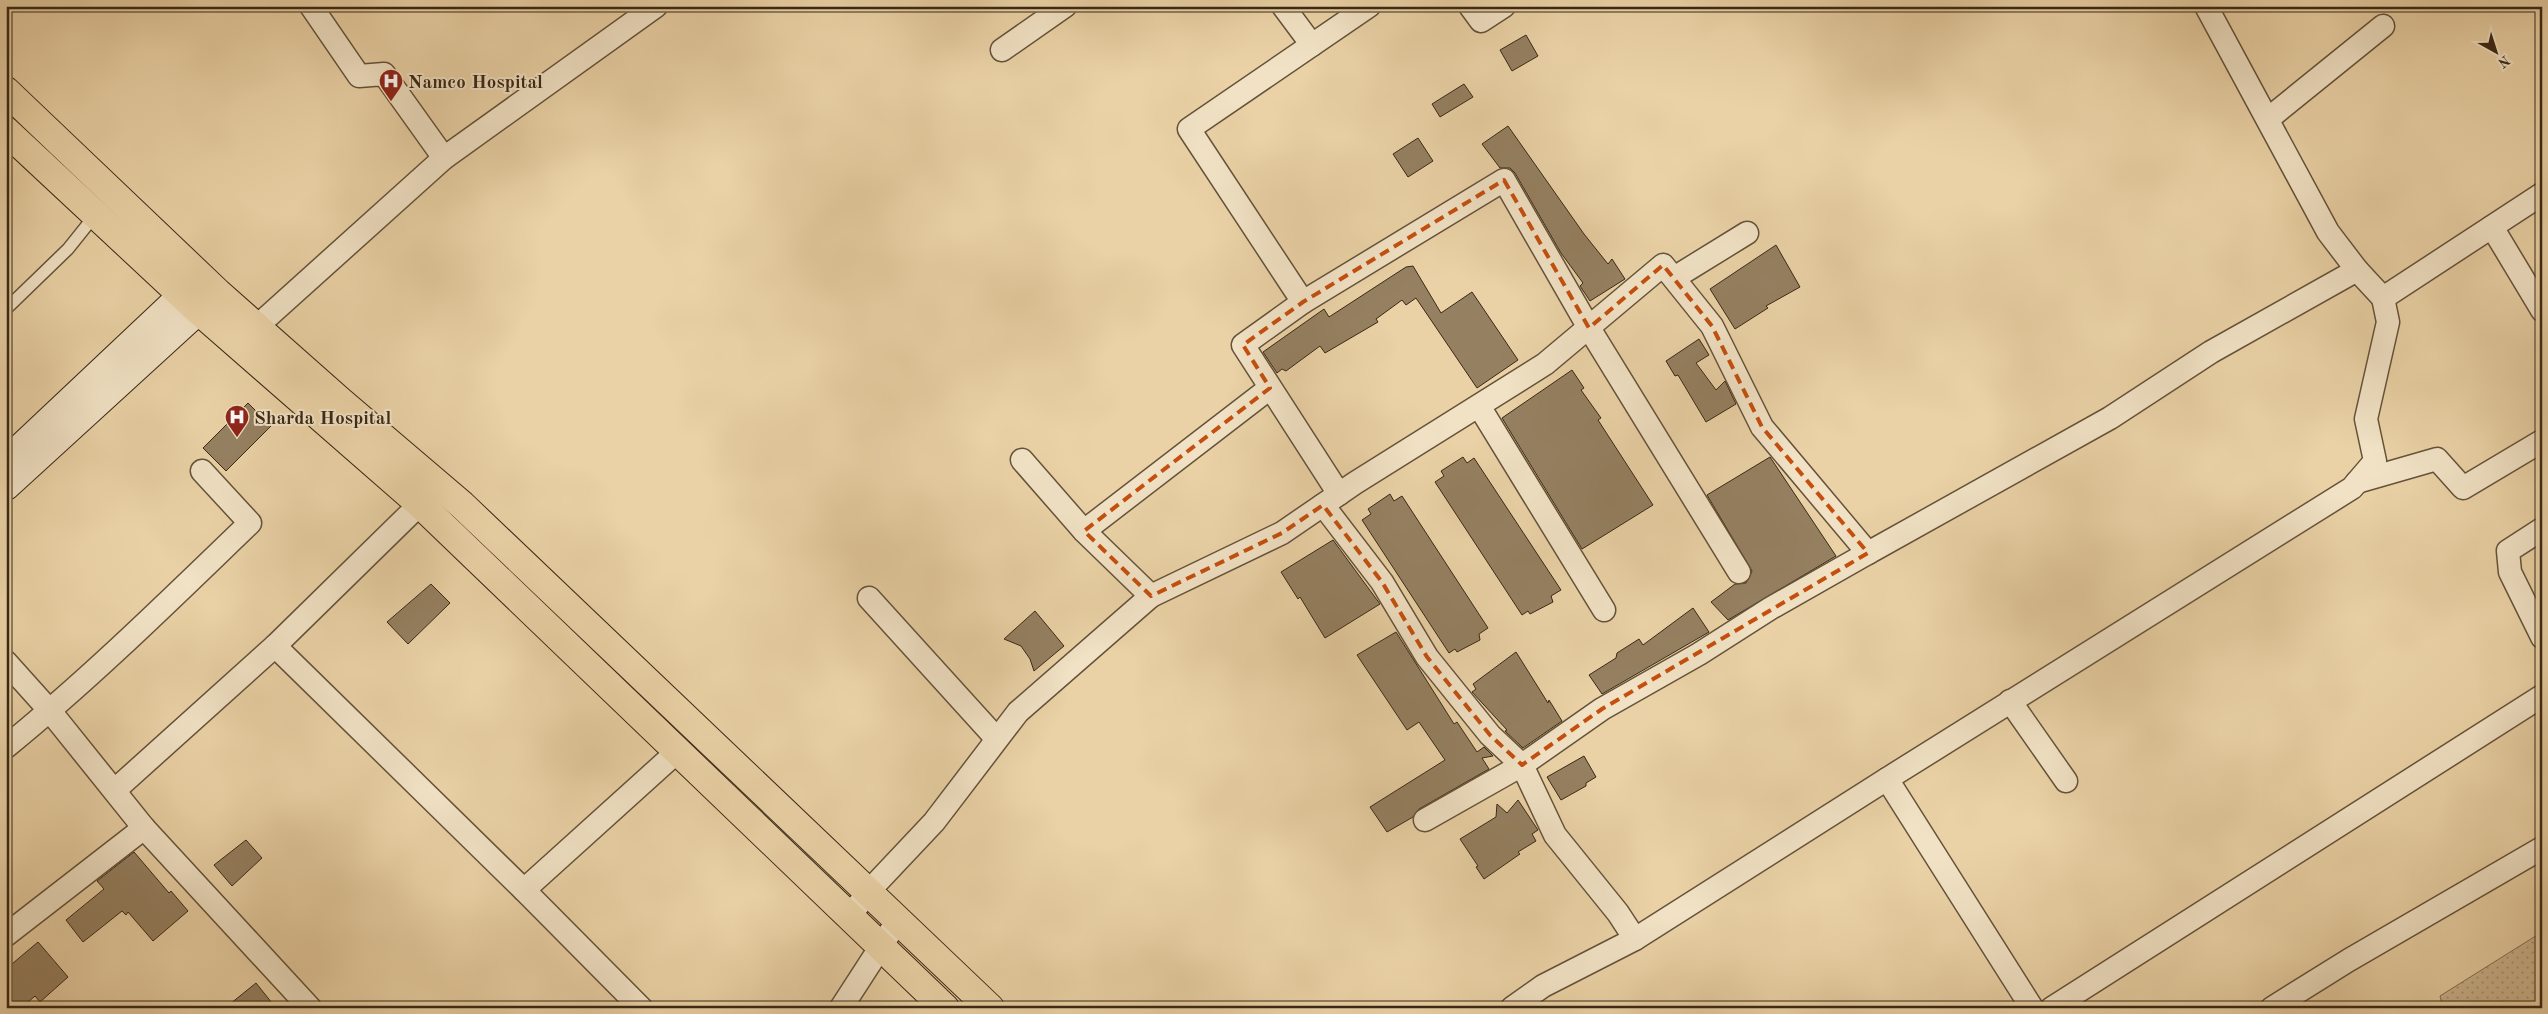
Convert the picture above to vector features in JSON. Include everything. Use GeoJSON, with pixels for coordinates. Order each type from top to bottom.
{"type":"FeatureCollection","features":[{"type":"Feature","properties":{"kind":"highway"},"geometry":{"type":"LineString","coordinates":[[6,91],[106,204],[201,294],[355,430],[462,505],[990,1008]]}},
{"type":"Feature","properties":{"kind":"highway"},"geometry":{"type":"LineString","coordinates":[[6,130],[106,204]]}},
{"type":"Feature","properties":{"kind":"highway"},"geometry":{"type":"LineString","coordinates":[[355,430],[420,504],[679,750],[945,1008]]}},
{"type":"Feature","properties":{"kind":"main road"},"geometry":{"type":"LineString","coordinates":[[6,462],[201,294]]}},
{"type":"Feature","properties":{"kind":"main road"},"geometry":{"type":"LineString","coordinates":[[6,486],[201,294]]}},
{"type":"Feature","properties":{"kind":"street"},"geometry":{"type":"LineString","coordinates":[[311,6],[358,76],[384,74],[444,158]]}},
{"type":"Feature","properties":{"kind":"street"},"geometry":{"type":"LineString","coordinates":[[247,335],[444,158],[656,6]]}},
{"type":"Feature","properties":{"kind":"street"},"geometry":{"type":"LineString","coordinates":[[1002,50],[1036,14],[1065,6]]}},
{"type":"Feature","properties":{"kind":"street"},"geometry":{"type":"LineString","coordinates":[[1283,6],[1312,45]]}},
{"type":"Feature","properties":{"kind":"street"},"geometry":{"type":"LineString","coordinates":[[1303,302],[1189,129],[1369,6]]}},
{"type":"Feature","properties":{"kind":"street"},"geometry":{"type":"LineString","coordinates":[[1470,6],[1481,21],[1504,6]]}},
{"type":"Feature","properties":{"kind":"street"},"geometry":{"type":"LineString","coordinates":[[1512,1008],[1543,986],[1635,939],[2010,701],[2352,488],[2374,461],[2366,419],[2388,322],[2383,298],[2357,270],[2328,232],[2206,6]]}},
{"type":"Feature","properties":{"kind":"street"},"geometry":{"type":"LineString","coordinates":[[2268,119],[2383,26]]}},
{"type":"Feature","properties":{"kind":"street"},"geometry":{"type":"LineString","coordinates":[[1635,939],[1618,913],[1555,835],[1522,765],[1490,735],[1427,657],[1331,500],[1270,388],[1243,345],[1303,302],[1504,180],[1589,328],[1739,572]]}},
{"type":"Feature","properties":{"kind":"street"},"geometry":{"type":"LineString","coordinates":[[2383,298],[2542,194]]}},
{"type":"Feature","properties":{"kind":"street"},"geometry":{"type":"LineString","coordinates":[[2492,227],[2542,310]]}},
{"type":"Feature","properties":{"kind":"street"},"geometry":{"type":"LineString","coordinates":[[1674,278],[1747,233]]}},
{"type":"Feature","properties":{"kind":"street"},"geometry":{"type":"LineString","coordinates":[[850,916],[868,892],[934,822],[996,738],[1018,712],[1151,596],[1282,533],[1545,364],[1663,265],[1712,326],[1762,427],[1868,553]]}},
{"type":"Feature","properties":{"kind":"street"},"geometry":{"type":"LineString","coordinates":[[1425,820],[1522,765],[1602,709],[1699,654],[1771,608],[2110,418],[2211,352],[2357,270]]}},
{"type":"Feature","properties":{"kind":"street"},"geometry":{"type":"LineString","coordinates":[[1084,531],[1270,388]]}},
{"type":"Feature","properties":{"kind":"street"},"geometry":{"type":"LineString","coordinates":[[1479,406],[1604,610]]}},
{"type":"Feature","properties":{"kind":"street"},"geometry":{"type":"LineString","coordinates":[[2357,482],[2437,459],[2463,488],[2542,441]]}},
{"type":"Feature","properties":{"kind":"street"},"geometry":{"type":"LineString","coordinates":[[1022,460],[1084,531],[1151,596]]}},
{"type":"Feature","properties":{"kind":"street"},"geometry":{"type":"LineString","coordinates":[[6,747],[50,711],[136,633],[250,523],[202,471]]}},
{"type":"Feature","properties":{"kind":"street"},"geometry":{"type":"LineString","coordinates":[[115,790],[275,646],[420,504]]}},
{"type":"Feature","properties":{"kind":"street"},"geometry":{"type":"LineString","coordinates":[[2542,529],[2508,551],[2510,572],[2542,637]]}},
{"type":"Feature","properties":{"kind":"street"},"geometry":{"type":"LineString","coordinates":[[869,598],[996,738]]}},
{"type":"Feature","properties":{"kind":"street"},"geometry":{"type":"LineString","coordinates":[[275,646],[524,890],[641,1008]]}},
{"type":"Feature","properties":{"kind":"street"},"geometry":{"type":"LineString","coordinates":[[6,662],[50,711],[144,828],[310,1008]]}},
{"type":"Feature","properties":{"kind":"street"},"geometry":{"type":"LineString","coordinates":[[2052,1008],[2542,696]]}},
{"type":"Feature","properties":{"kind":"street"},"geometry":{"type":"LineString","coordinates":[[2010,701],[2066,781]]}},
{"type":"Feature","properties":{"kind":"street"},"geometry":{"type":"LineString","coordinates":[[524,890],[679,750]]}},
{"type":"Feature","properties":{"kind":"street"},"geometry":{"type":"LineString","coordinates":[[1888,779],[2032,1008]]}},
{"type":"Feature","properties":{"kind":"street"},"geometry":{"type":"LineString","coordinates":[[6,936],[144,828]]}},
{"type":"Feature","properties":{"kind":"street"},"geometry":{"type":"LineString","coordinates":[[2272,1008],[2349,960],[2542,848]]}},
{"type":"Feature","properties":{"kind":"street"},"geometry":{"type":"LineString","coordinates":[[841,1008],[880,945],[898,920]]}},
{"type":"Feature","properties":{"kind":"lane"},"geometry":{"type":"LineString","coordinates":[[6,309],[68,249],[106,204]]}},
{"type":"Feature","properties":{"kind":"highlighted area"},"geometry":{"type":"Polygon","coordinates":[[[1504,180],[1589,328],[1663,265],[1712,326],[1762,427],[1868,553],[1602,709],[1522,765],[1490,735],[1427,657],[1382,582],[1323,505],[1282,533],[1151,596],[1084,531],[1270,388],[1243,345],[1303,302],[1504,180]]]}},
{"type":"Feature","properties":{"kind":"shaded area"},"geometry":{"type":"Polygon","coordinates":[[[2542,932],[2542,1002],[2533,1008],[2443,1008],[2440,996],[2542,932]]]}},
{"type":"Feature","properties":{"kind":"building"},"geometry":{"type":"Polygon","coordinates":[[[1526,35],[1538,56],[1512,71],[1500,50],[1526,35]]]}},
{"type":"Feature","properties":{"kind":"building"},"geometry":{"type":"Polygon","coordinates":[[[1464,84],[1473,97],[1440,117],[1432,104],[1464,84]]]}},
{"type":"Feature","properties":{"kind":"building"},"geometry":{"type":"Polygon","coordinates":[[[1508,126],[1584,234],[1608,264],[1612,259],[1625,279],[1590,301],[1580,286],[1583,283],[1561,253],[1515,173],[1510,168],[1500,168],[1482,144],[1508,126]]]}},
{"type":"Feature","properties":{"kind":"building"},"geometry":{"type":"Polygon","coordinates":[[[1418,138],[1433,161],[1408,177],[1393,154],[1418,138]]]}},
{"type":"Feature","properties":{"kind":"building"},"geometry":{"type":"Polygon","coordinates":[[[1776,245],[1800,287],[1766,306],[1768,308],[1735,329],[1710,289],[1776,245]]]}},
{"type":"Feature","properties":{"kind":"building"},"geometry":{"type":"Polygon","coordinates":[[[1413,266],[1441,313],[1472,292],[1518,360],[1477,388],[1416,298],[1406,305],[1402,300],[1376,319],[1378,322],[1325,353],[1320,346],[1286,371],[1282,369],[1277,373],[1263,352],[1324,309],[1329,317],[1406,267],[1413,266]]]}},
{"type":"Feature","properties":{"kind":"building"},"geometry":{"type":"Polygon","coordinates":[[[1699,339],[1709,355],[1696,363],[1716,390],[1725,381],[1736,404],[1706,422],[1678,375],[1675,376],[1666,361],[1699,339]]]}},
{"type":"Feature","properties":{"kind":"building"},"geometry":{"type":"Polygon","coordinates":[[[1572,370],[1584,388],[1581,390],[1601,418],[1598,420],[1653,505],[1582,549],[1502,418],[1572,370]]]}},
{"type":"Feature","properties":{"kind":"building"},"geometry":{"type":"Polygon","coordinates":[[[248,403],[271,426],[226,471],[203,448],[248,403]]]}},
{"type":"Feature","properties":{"kind":"building"},"geometry":{"type":"Polygon","coordinates":[[[1463,457],[1467,463],[1474,458],[1561,590],[1551,596],[1553,602],[1530,614],[1528,611],[1522,615],[1435,482],[1444,476],[1441,471],[1463,457]]]}},
{"type":"Feature","properties":{"kind":"building"},"geometry":{"type":"Polygon","coordinates":[[[1770,457],[1836,556],[1728,620],[1711,602],[1735,584],[1746,583],[1752,571],[1707,495],[1770,457]]]}},
{"type":"Feature","properties":{"kind":"building"},"geometry":{"type":"Polygon","coordinates":[[[1390,494],[1394,501],[1402,496],[1488,628],[1479,634],[1480,640],[1457,652],[1455,649],[1449,653],[1362,520],[1371,514],[1368,509],[1390,494]]]}},
{"type":"Feature","properties":{"kind":"building"},"geometry":{"type":"Polygon","coordinates":[[[1333,540],[1380,604],[1325,638],[1300,597],[1298,599],[1281,572],[1333,540]]]}},
{"type":"Feature","properties":{"kind":"building"},"geometry":{"type":"Polygon","coordinates":[[[431,584],[450,603],[408,644],[387,622],[431,584]]]}},
{"type":"Feature","properties":{"kind":"building"},"geometry":{"type":"Polygon","coordinates":[[[1693,608],[1709,632],[1602,694],[1589,675],[1616,658],[1617,653],[1639,639],[1643,645],[1693,608]]]}},
{"type":"Feature","properties":{"kind":"building"},"geometry":{"type":"Polygon","coordinates":[[[1035,611],[1064,646],[1034,671],[1030,659],[1021,646],[1004,639],[1035,611]]]}},
{"type":"Feature","properties":{"kind":"building"},"geometry":{"type":"Polygon","coordinates":[[[1396,632],[1454,724],[1457,722],[1477,752],[1484,747],[1493,756],[1482,758],[1489,769],[1419,809],[1413,817],[1387,832],[1370,807],[1445,760],[1419,722],[1407,730],[1357,655],[1396,632]]]}},
{"type":"Feature","properties":{"kind":"building"},"geometry":{"type":"Polygon","coordinates":[[[1516,652],[1548,703],[1549,700],[1562,721],[1523,748],[1505,731],[1507,730],[1472,692],[1476,689],[1473,684],[1516,652]]]}},
{"type":"Feature","properties":{"kind":"building"},"geometry":{"type":"Polygon","coordinates":[[[1584,756],[1596,777],[1586,783],[1586,786],[1561,800],[1547,777],[1584,756]]]}},
{"type":"Feature","properties":{"kind":"building"},"geometry":{"type":"Polygon","coordinates":[[[1518,800],[1538,830],[1532,834],[1536,841],[1518,852],[1520,854],[1484,879],[1476,867],[1478,866],[1460,839],[1496,817],[1497,804],[1507,813],[1518,800]]]}},
{"type":"Feature","properties":{"kind":"building"},"geometry":{"type":"Polygon","coordinates":[[[246,840],[262,858],[232,886],[214,865],[246,840]]]}},
{"type":"Feature","properties":{"kind":"building"},"geometry":{"type":"Polygon","coordinates":[[[134,852],[169,893],[171,891],[188,911],[153,941],[128,912],[126,915],[122,911],[83,942],[66,920],[104,889],[97,881],[134,852]]]}},
{"type":"Feature","properties":{"kind":"building"},"geometry":{"type":"Polygon","coordinates":[[[38,942],[68,977],[40,1002],[35,996],[21,1008],[6,1008],[6,969],[38,942]]]}},
{"type":"Feature","properties":{"kind":"building"},"geometry":{"type":"Polygon","coordinates":[[[256,983],[276,1008],[225,1008],[256,983]]]}},
{"type":"Feature","properties":{"kind":"place","name":"Namco Hospital"},"geometry":{"type":"Point","coordinates":[391,102]}},
{"type":"Feature","properties":{"kind":"place","name":"Sharda Hospital"},"geometry":{"type":"Point","coordinates":[237,438]}}]}
